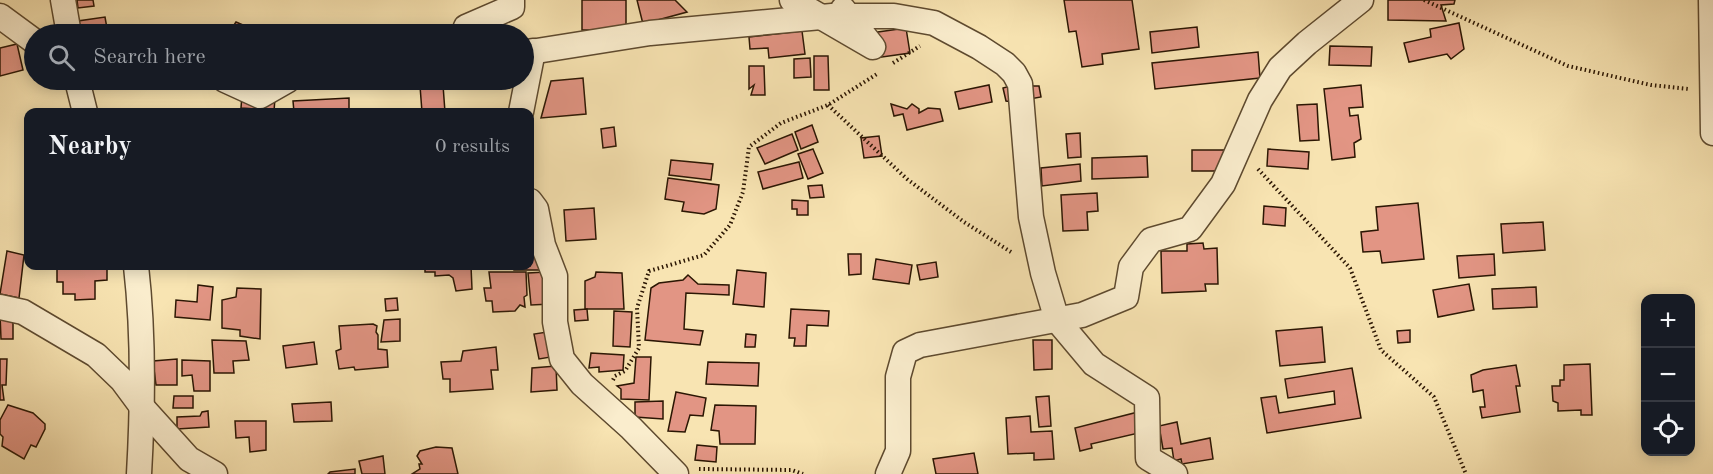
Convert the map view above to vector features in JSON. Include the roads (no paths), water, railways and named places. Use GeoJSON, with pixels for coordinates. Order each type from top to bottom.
{"type":"FeatureCollection","features":[{"type":"Feature","properties":{"kind":"street"},"geometry":{"type":"LineString","coordinates":[[63,0],[67,24]]}},
{"type":"Feature","properties":{"kind":"street"},"geometry":{"type":"LineString","coordinates":[[473,24],[512,7],[512,0]]}},
{"type":"Feature","properties":{"kind":"street"},"geometry":{"type":"LineString","coordinates":[[792,0],[873,47],[833,5]]}},
{"type":"Feature","properties":{"kind":"street"},"geometry":{"type":"LineString","coordinates":[[888,474],[898,451],[898,377],[905,352],[920,345],[1082,315],[1126,297],[1131,267],[1151,240],[1190,229],[1223,184],[1260,100],[1280,68],[1306,43],[1361,0]]}},
{"type":"Feature","properties":{"kind":"street"},"geometry":{"type":"LineString","coordinates":[[1711,0],[1713,133]]}},
{"type":"Feature","properties":{"kind":"street"},"geometry":{"type":"LineString","coordinates":[[534,51],[833,5],[934,23],[995,55],[1014,73],[1020,84],[1031,217],[1043,273],[1057,320],[1094,364],[1147,398],[1148,458],[1175,474]]}},
{"type":"Feature","properties":{"kind":"street"},"geometry":{"type":"LineString","coordinates":[[0,16],[24,34]]}},
{"type":"Feature","properties":{"kind":"street"},"geometry":{"type":"LineString","coordinates":[[80,90],[84,108]]}},
{"type":"Feature","properties":{"kind":"street"},"geometry":{"type":"LineString","coordinates":[[247,90],[260,96],[270,90]]}},
{"type":"Feature","properties":{"kind":"street"},"geometry":{"type":"LineString","coordinates":[[521,108],[524,90]]}},
{"type":"Feature","properties":{"kind":"street"},"geometry":{"type":"LineString","coordinates":[[534,206],[543,245],[555,276],[555,322],[562,359],[582,384],[674,471]]}},
{"type":"Feature","properties":{"kind":"street"},"geometry":{"type":"LineString","coordinates":[[136,270],[142,407],[139,474]]}},
{"type":"Feature","properties":{"kind":"street"},"geometry":{"type":"LineString","coordinates":[[0,307],[23,312],[96,355],[122,380],[142,407],[189,459],[214,474]]}}]}
